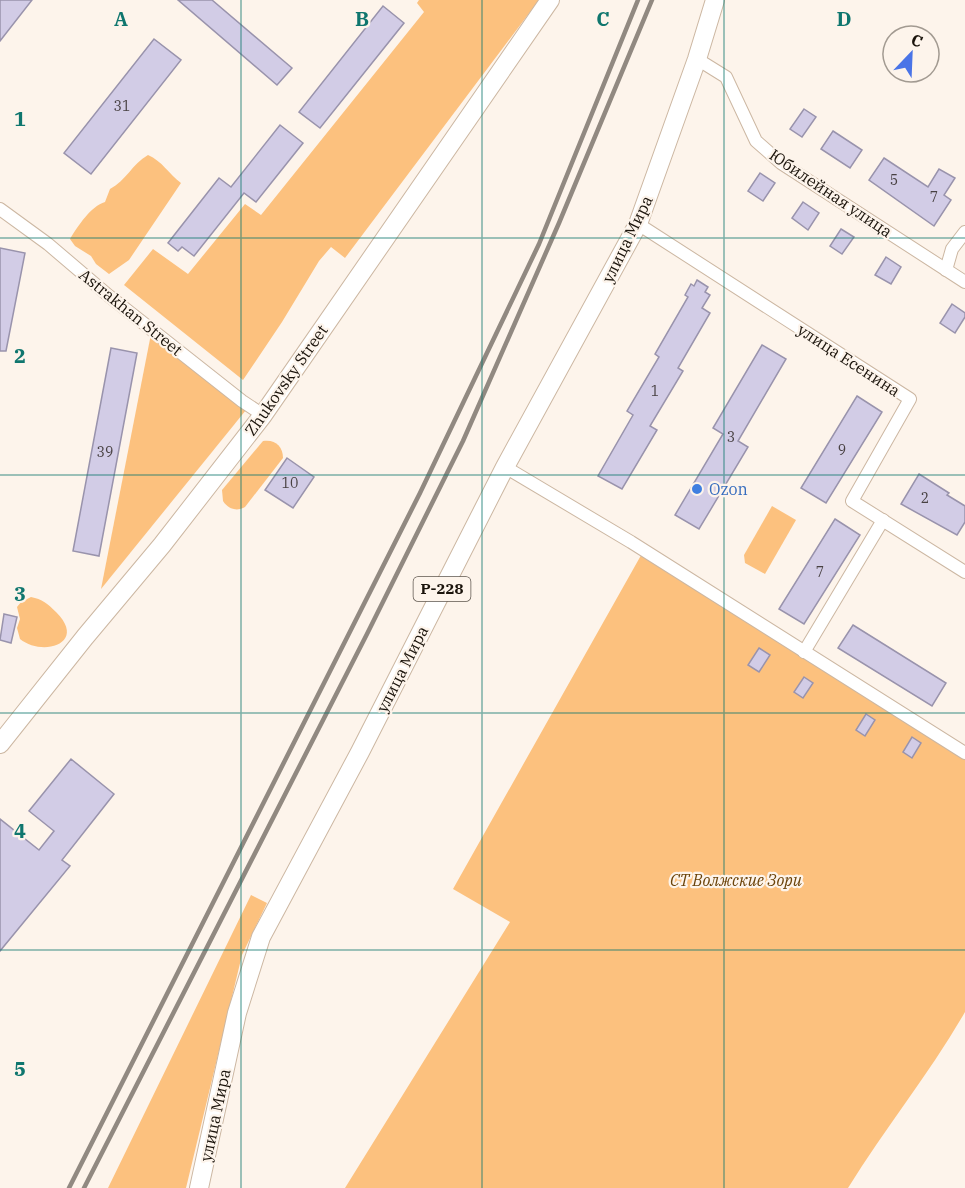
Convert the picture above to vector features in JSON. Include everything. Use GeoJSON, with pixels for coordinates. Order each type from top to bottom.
{"type":"FeatureCollection","features":[{"type":"Feature","properties":{"kind":"main road","name":"Zhukovsky Street"},"geometry":{"type":"LineString","coordinates":[[0,744],[162,545],[263,415],[550,0]]}},
{"type":"Feature","properties":{"kind":"main road","name":"улица Мира"},"geometry":{"type":"LineString","coordinates":[[199,1188],[237,1013],[261,937],[360,752],[504,467],[535,415],[638,224],[697,59],[715,0]]}},
{"type":"Feature","properties":{"kind":"street","name":"Юбилейная улица"},"geometry":{"type":"LineString","coordinates":[[697,59],[726,77],[756,141],[781,163],[965,282]]}},
{"type":"Feature","properties":{"kind":"street","name":"Astrakhan Street"},"geometry":{"type":"LineString","coordinates":[[0,208],[242,401],[263,415]]}},
{"type":"Feature","properties":{"kind":"street","name":"улица Есенина"},"geometry":{"type":"LineString","coordinates":[[638,224],[910,399],[852,501],[965,572]]}},
{"type":"Feature","properties":{"kind":"street"},"geometry":{"type":"LineString","coordinates":[[946,270],[952,249],[965,232]]}},
{"type":"Feature","properties":{"kind":"street"},"geometry":{"type":"LineString","coordinates":[[504,467],[637,546],[965,753]]}},
{"type":"Feature","properties":{"kind":"street"},"geometry":{"type":"LineString","coordinates":[[804,652],[883,520]]}},
{"type":"Feature","properties":{"kind":"green space"},"geometry":{"type":"Polygon","coordinates":[[[419,0],[539,0],[345,258],[331,247],[319,261],[243,380],[124,285],[153,249],[188,274],[245,204],[261,215],[424,12],[417,3],[419,0]]]}},
{"type":"Feature","properties":{"kind":"green space"},"geometry":{"type":"Polygon","coordinates":[[[148,155],[181,183],[129,260],[109,274],[96,264],[91,256],[75,246],[70,239],[90,212],[105,202],[110,189],[148,155]]]}},
{"type":"Feature","properties":{"kind":"green space"},"geometry":{"type":"Polygon","coordinates":[[[151,334],[246,410],[101,589],[151,334]]]}},
{"type":"Feature","properties":{"kind":"green space"},"geometry":{"type":"Polygon","coordinates":[[[263,441],[278,444],[283,458],[245,507],[230,508],[223,501],[222,490],[263,441]]]}},
{"type":"Feature","properties":{"kind":"green space"},"geometry":{"type":"Polygon","coordinates":[[[772,506],[796,520],[765,574],[745,563],[744,555],[772,506]]]}},
{"type":"Feature","properties":{"kind":"green space","name":"СТ Волжские Зори"},"geometry":{"type":"Polygon","coordinates":[[[644,550],[965,753],[965,1012],[848,1188],[345,1188],[510,922],[453,889],[644,550]]]}},
{"type":"Feature","properties":{"kind":"green space"},"geometry":{"type":"Polygon","coordinates":[[[31,597],[47,604],[65,623],[67,632],[58,644],[39,647],[20,639],[17,628],[20,619],[17,607],[31,597]]]}},
{"type":"Feature","properties":{"kind":"green space"},"geometry":{"type":"Polygon","coordinates":[[[251,895],[267,903],[242,955],[186,1188],[108,1188],[251,895]]]}},
{"type":"Feature","properties":{"kind":"building"},"geometry":{"type":"Polygon","coordinates":[[[0,0],[32,0],[0,41],[0,0]]]}},
{"type":"Feature","properties":{"kind":"building"},"geometry":{"type":"Polygon","coordinates":[[[178,0],[212,0],[292,68],[277,85],[178,0]]]}},
{"type":"Feature","properties":{"kind":"building"},"geometry":{"type":"Polygon","coordinates":[[[383,6],[404,23],[320,128],[299,112],[383,6]]]}},
{"type":"Feature","properties":{"kind":"building"},"geometry":{"type":"Polygon","coordinates":[[[154,39],[181,60],[91,174],[64,153],[154,39]]]}},
{"type":"Feature","properties":{"kind":"building"},"geometry":{"type":"Polygon","coordinates":[[[804,109],[816,117],[802,137],[790,129],[804,109]]]}},
{"type":"Feature","properties":{"kind":"building"},"geometry":{"type":"Polygon","coordinates":[[[280,125],[303,143],[256,202],[244,193],[194,256],[182,247],[178,251],[168,243],[219,178],[231,187],[280,125]]]}},
{"type":"Feature","properties":{"kind":"building"},"geometry":{"type":"Polygon","coordinates":[[[833,131],[862,150],[850,168],[821,149],[833,131]]]}},
{"type":"Feature","properties":{"kind":"building"},"geometry":{"type":"Polygon","coordinates":[[[884,158],[928,187],[939,169],[955,178],[944,195],[951,200],[934,226],[869,180],[884,158]]]}},
{"type":"Feature","properties":{"kind":"building"},"geometry":{"type":"Polygon","coordinates":[[[760,173],[775,183],[763,201],[748,191],[760,173]]]}},
{"type":"Feature","properties":{"kind":"building"},"geometry":{"type":"Polygon","coordinates":[[[803,202],[819,213],[808,230],[792,218],[803,202]]]}},
{"type":"Feature","properties":{"kind":"building"},"geometry":{"type":"Polygon","coordinates":[[[841,229],[854,237],[842,254],[830,246],[841,229]]]}},
{"type":"Feature","properties":{"kind":"building"},"geometry":{"type":"Polygon","coordinates":[[[0,248],[25,253],[6,351],[0,351],[0,248]]]}},
{"type":"Feature","properties":{"kind":"building"},"geometry":{"type":"Polygon","coordinates":[[[886,257],[901,267],[891,284],[875,275],[886,257]]]}},
{"type":"Feature","properties":{"kind":"building"},"geometry":{"type":"Polygon","coordinates":[[[697,280],[708,287],[705,292],[710,295],[702,308],[710,313],[678,368],[683,371],[650,426],[657,430],[622,489],[598,476],[633,415],[627,411],[659,357],[655,354],[688,297],[685,295],[691,284],[694,286],[697,280]]]}},
{"type":"Feature","properties":{"kind":"building"},"geometry":{"type":"Polygon","coordinates":[[[952,304],[965,313],[955,333],[940,323],[952,304]]]}},
{"type":"Feature","properties":{"kind":"building"},"geometry":{"type":"Polygon","coordinates":[[[762,345],[786,359],[738,441],[748,447],[699,529],[675,515],[723,434],[713,428],[762,345]]]}},
{"type":"Feature","properties":{"kind":"building"},"geometry":{"type":"Polygon","coordinates":[[[111,348],[137,353],[99,556],[73,551],[111,348]]]}},
{"type":"Feature","properties":{"kind":"building"},"geometry":{"type":"Polygon","coordinates":[[[857,396],[882,412],[826,503],[801,488],[857,396]]]}},
{"type":"Feature","properties":{"kind":"building"},"geometry":{"type":"Polygon","coordinates":[[[287,458],[314,477],[293,508],[265,490],[287,458]]]}},
{"type":"Feature","properties":{"kind":"building"},"geometry":{"type":"Polygon","coordinates":[[[919,474],[965,506],[965,522],[957,535],[901,504],[919,474]]]}},
{"type":"Feature","properties":{"kind":"building"},"geometry":{"type":"Polygon","coordinates":[[[835,519],[860,535],[804,624],[779,609],[835,519]]]}},
{"type":"Feature","properties":{"kind":"building"},"geometry":{"type":"Polygon","coordinates":[[[4,614],[17,617],[11,643],[0,640],[4,614]]]}},
{"type":"Feature","properties":{"kind":"building"},"geometry":{"type":"Polygon","coordinates":[[[853,625],[946,683],[932,706],[838,648],[853,625]]]}},
{"type":"Feature","properties":{"kind":"building"},"geometry":{"type":"Polygon","coordinates":[[[759,648],[770,655],[759,672],[748,665],[759,648]]]}},
{"type":"Feature","properties":{"kind":"building"},"geometry":{"type":"Polygon","coordinates":[[[804,677],[813,683],[803,698],[794,692],[804,677]]]}},
{"type":"Feature","properties":{"kind":"building"},"geometry":{"type":"Polygon","coordinates":[[[866,714],[875,720],[865,736],[856,730],[866,714]]]}},
{"type":"Feature","properties":{"kind":"building"},"geometry":{"type":"Polygon","coordinates":[[[912,737],[921,743],[912,758],[903,752],[912,737]]]}},
{"type":"Feature","properties":{"kind":"building"},"geometry":{"type":"Polygon","coordinates":[[[71,759],[114,794],[62,860],[70,866],[0,951],[0,819],[39,850],[54,831],[29,811],[71,759]]]}},
{"type":"Feature","properties":{"kind":"railway"},"geometry":{"type":"LineString","coordinates":[[69,1188],[420,493],[539,244],[638,0]]}},
{"type":"Feature","properties":{"kind":"railway"},"geometry":{"type":"LineString","coordinates":[[84,1188],[463,441],[559,223],[652,0]]}},
{"type":"Feature","properties":{"kind":"place","name":"Ozon"},"geometry":{"type":"Point","coordinates":[697,489]}}]}
